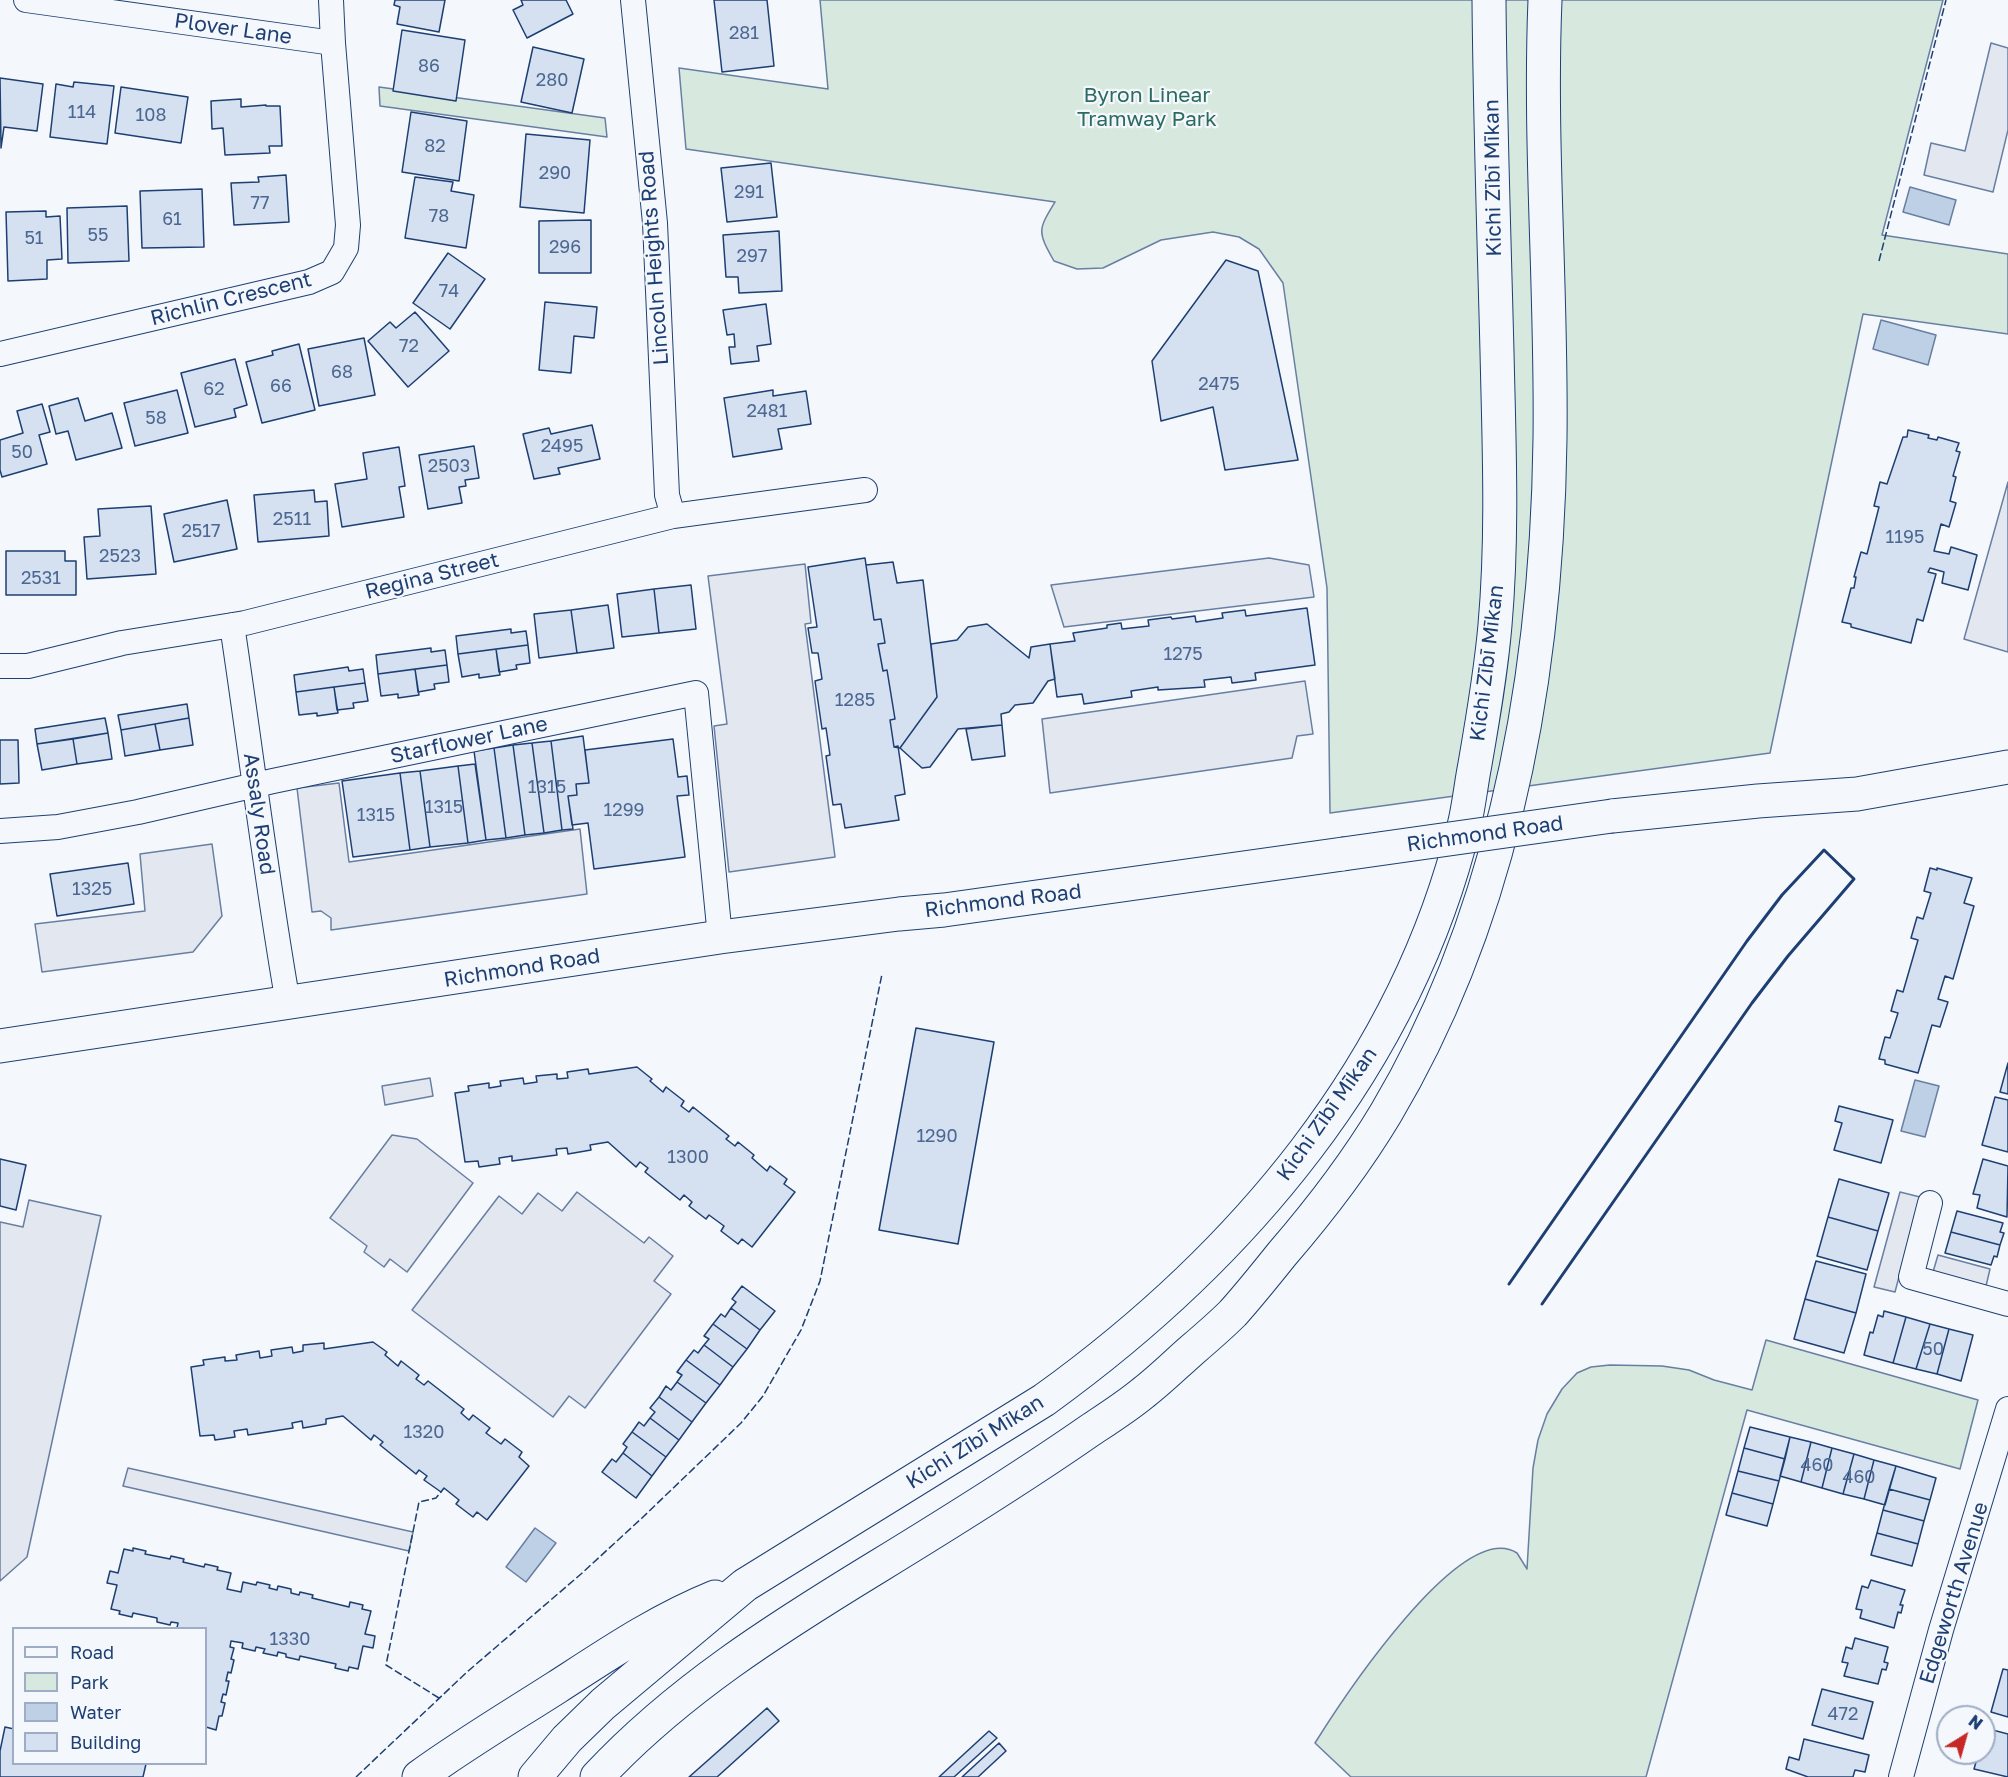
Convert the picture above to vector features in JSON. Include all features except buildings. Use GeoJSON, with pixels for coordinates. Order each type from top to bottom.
{"type":"FeatureCollection","features":[{"type":"Feature","properties":{"kind":"main road","name":"Kichi Zībī Mīkan"},"geometry":{"type":"LineString","coordinates":[[535,1777],[567,1739],[603,1704],[745,1585],[1044,1400],[1086,1369],[1169,1300],[1249,1218],[1291,1168],[1350,1088],[1400,1003],[1435,916],[1464,825],[1489,681],[1495,623],[1500,463],[1489,0]]}},
{"type":"Feature","properties":{"kind":"main road","name":"Kichi Zībī Mīkan"},"geometry":{"type":"LineString","coordinates":[[597,1777],[673,1705],[741,1655],[834,1593],[1010,1485],[1143,1393],[1230,1316],[1298,1236],[1355,1159],[1406,1077],[1458,966],[1490,875],[1511,791],[1529,697],[1541,616],[1551,435],[1544,126],[1545,0]]}},
{"type":"Feature","properties":{"kind":"main road","name":"Richmond Road"},"geometry":{"type":"LineString","coordinates":[[0,1046],[720,937],[944,910],[1612,816],[1758,801],[1857,794],[2008,767]]}},
{"type":"Feature","properties":{"kind":"main road"},"geometry":{"type":"LineString","coordinates":[[418,1777],[643,1631],[692,1606],[745,1585]]}},
{"type":"Feature","properties":{"kind":"street","name":"Plover Lane"},"geometry":{"type":"LineString","coordinates":[[26,0],[333,43]]}},
{"type":"Feature","properties":{"kind":"street","name":"Richlin Crescent"},"geometry":{"type":"LineString","coordinates":[[0,354],[309,282],[332,272],[346,248],[348,225],[331,0]]}},
{"type":"Feature","properties":{"kind":"street","name":"Lincoln Heights Road"},"geometry":{"type":"LineString","coordinates":[[633,0],[655,223],[667,495],[673,516]]}},
{"type":"Feature","properties":{"kind":"street","name":"Regina Street"},"geometry":{"type":"LineString","coordinates":[[0,666],[28,666],[122,643],[232,625],[673,516],[865,490]]}},
{"type":"Feature","properties":{"kind":"street","name":"Assaly Road"},"geometry":{"type":"LineString","coordinates":[[232,625],[238,653],[254,786],[288,1003]]}},
{"type":"Feature","properties":{"kind":"street","name":"Starflower Lane"},"geometry":{"type":"LineString","coordinates":[[0,831],[58,827],[138,812],[696,693],[720,937]]}},
{"type":"Feature","properties":{"kind":"street"},"geometry":{"type":"LineString","coordinates":[[1930,1203],[1911,1277],[2008,1304]]}},
{"type":"Feature","properties":{"kind":"street","name":"Edgeworth Avenue"},"geometry":{"type":"LineString","coordinates":[[1901,1777],[1941,1630],[2004,1441],[2008,1409]]}},
{"type":"Feature","properties":{"kind":"green space","name":"Byron Linear Tramway Park"},"geometry":{"type":"Polygon","coordinates":[[[820,0],[1943,0],[1882,235],[2008,254],[2008,334],[1863,314],[1770,753],[1330,813],[1327,588],[1283,283],[1259,249],[1239,237],[1213,232],[1161,240],[1103,268],[1077,269],[1054,261],[1042,237],[1045,219],[1055,202],[686,149],[679,68],[828,89],[820,0]]]}},
{"type":"Feature","properties":{"kind":"green space"},"geometry":{"type":"Polygon","coordinates":[[[379,87],[605,118],[607,137],[380,106],[379,87]]]}},
{"type":"Feature","properties":{"kind":"green space"},"geometry":{"type":"Polygon","coordinates":[[[1766,1340],[1978,1400],[1960,1469],[1747,1410],[1646,1777],[1351,1777],[1315,1743],[1349,1691],[1404,1620],[1435,1587],[1465,1562],[1493,1549],[1517,1553],[1527,1569],[1533,1468],[1538,1440],[1547,1414],[1562,1389],[1577,1373],[1591,1367],[1610,1365],[1662,1366],[1689,1370],[1714,1380],[1752,1390],[1766,1340]]]}},
{"type":"Feature","properties":{"kind":"shaded area"},"geometry":{"type":"Polygon","coordinates":[[[1991,43],[2008,48],[2008,130],[1993,192],[1924,175],[1931,143],[1965,151],[1991,43]]]}},
{"type":"Feature","properties":{"kind":"shaded area"},"geometry":{"type":"Polygon","coordinates":[[[2008,482],[2008,652],[1964,639],[2008,482]]]}},
{"type":"Feature","properties":{"kind":"shaded area"},"geometry":{"type":"Polygon","coordinates":[[[1269,558],[1309,565],[1314,597],[1064,627],[1051,585],[1269,558]]]}},
{"type":"Feature","properties":{"kind":"shaded area"},"geometry":{"type":"Polygon","coordinates":[[[805,564],[811,623],[805,624],[835,857],[729,872],[714,726],[727,724],[708,576],[805,564]]]}},
{"type":"Feature","properties":{"kind":"shaded area"},"geometry":{"type":"Polygon","coordinates":[[[1305,681],[1313,734],[1297,736],[1292,758],[1050,793],[1042,719],[1305,681]]]}},
{"type":"Feature","properties":{"kind":"shaded area"},"geometry":{"type":"Polygon","coordinates":[[[339,783],[349,862],[580,829],[587,894],[331,930],[331,918],[321,911],[312,912],[297,788],[339,783]]]}},
{"type":"Feature","properties":{"kind":"shaded area"},"geometry":{"type":"Polygon","coordinates":[[[212,844],[222,916],[193,952],[42,972],[35,924],[145,911],[140,854],[212,844]]]}},
{"type":"Feature","properties":{"kind":"shaded area"},"geometry":{"type":"Polygon","coordinates":[[[430,1078],[433,1096],[385,1105],[382,1086],[430,1078]]]}},
{"type":"Feature","properties":{"kind":"shaded area"},"geometry":{"type":"Polygon","coordinates":[[[392,1135],[417,1139],[473,1183],[407,1272],[390,1259],[384,1267],[364,1252],[367,1246],[330,1218],[392,1135]]]}},
{"type":"Feature","properties":{"kind":"shaded area"},"geometry":{"type":"Polygon","coordinates":[[[577,1192],[644,1243],[649,1237],[673,1256],[654,1281],[671,1294],[585,1408],[569,1396],[553,1417],[412,1310],[499,1196],[522,1214],[538,1193],[562,1211],[577,1192]]]}},
{"type":"Feature","properties":{"kind":"shaded area"},"geometry":{"type":"Polygon","coordinates":[[[1900,1192],[1920,1197],[1895,1292],[1874,1287],[1900,1192]]]}},
{"type":"Feature","properties":{"kind":"shaded area"},"geometry":{"type":"Polygon","coordinates":[[[29,1200],[101,1216],[27,1557],[0,1581],[0,1222],[23,1227],[29,1200]]]}},
{"type":"Feature","properties":{"kind":"shaded area"},"geometry":{"type":"Polygon","coordinates":[[[1938,1255],[1990,1269],[1986,1286],[1933,1272],[1938,1255]]]}},
{"type":"Feature","properties":{"kind":"shaded area"},"geometry":{"type":"Polygon","coordinates":[[[128,1468],[413,1532],[409,1551],[123,1486],[128,1468]]]}},
{"type":"Feature","properties":{"kind":"water"},"geometry":{"type":"Polygon","coordinates":[[[1910,187],[1956,200],[1949,225],[1903,212],[1910,187]]]}},
{"type":"Feature","properties":{"kind":"water"},"geometry":{"type":"Polygon","coordinates":[[[1881,320],[1936,335],[1928,365],[1873,349],[1881,320]]]}},
{"type":"Feature","properties":{"kind":"water"},"geometry":{"type":"Polygon","coordinates":[[[1915,1080],[1939,1086],[1925,1137],[1901,1131],[1915,1080]]]}},
{"type":"Feature","properties":{"kind":"water"},"geometry":{"type":"Polygon","coordinates":[[[535,1528],[556,1543],[526,1582],[506,1567],[535,1528]]]}},
{"type":"Feature","properties":{"kind":"fence"},"geometry":{"type":"LineString","coordinates":[[1879,261],[1946,0]]}},
{"type":"Feature","properties":{"kind":"fence"},"geometry":{"type":"LineString","coordinates":[[356,1777],[467,1672],[642,1518],[741,1423],[763,1396],[801,1330],[820,1281],[882,974]]}},
{"type":"Feature","properties":{"kind":"fence"},"geometry":{"type":"LineString","coordinates":[[439,1698],[386,1665],[419,1502],[436,1498],[441,1492]]}},
{"type":"Feature","properties":{"kind":"wall"},"geometry":{"type":"LineString","coordinates":[[1509,1284],[1747,941],[1782,895],[1824,850],[1854,879],[1788,956],[1752,1003],[1542,1304]]}}]}
